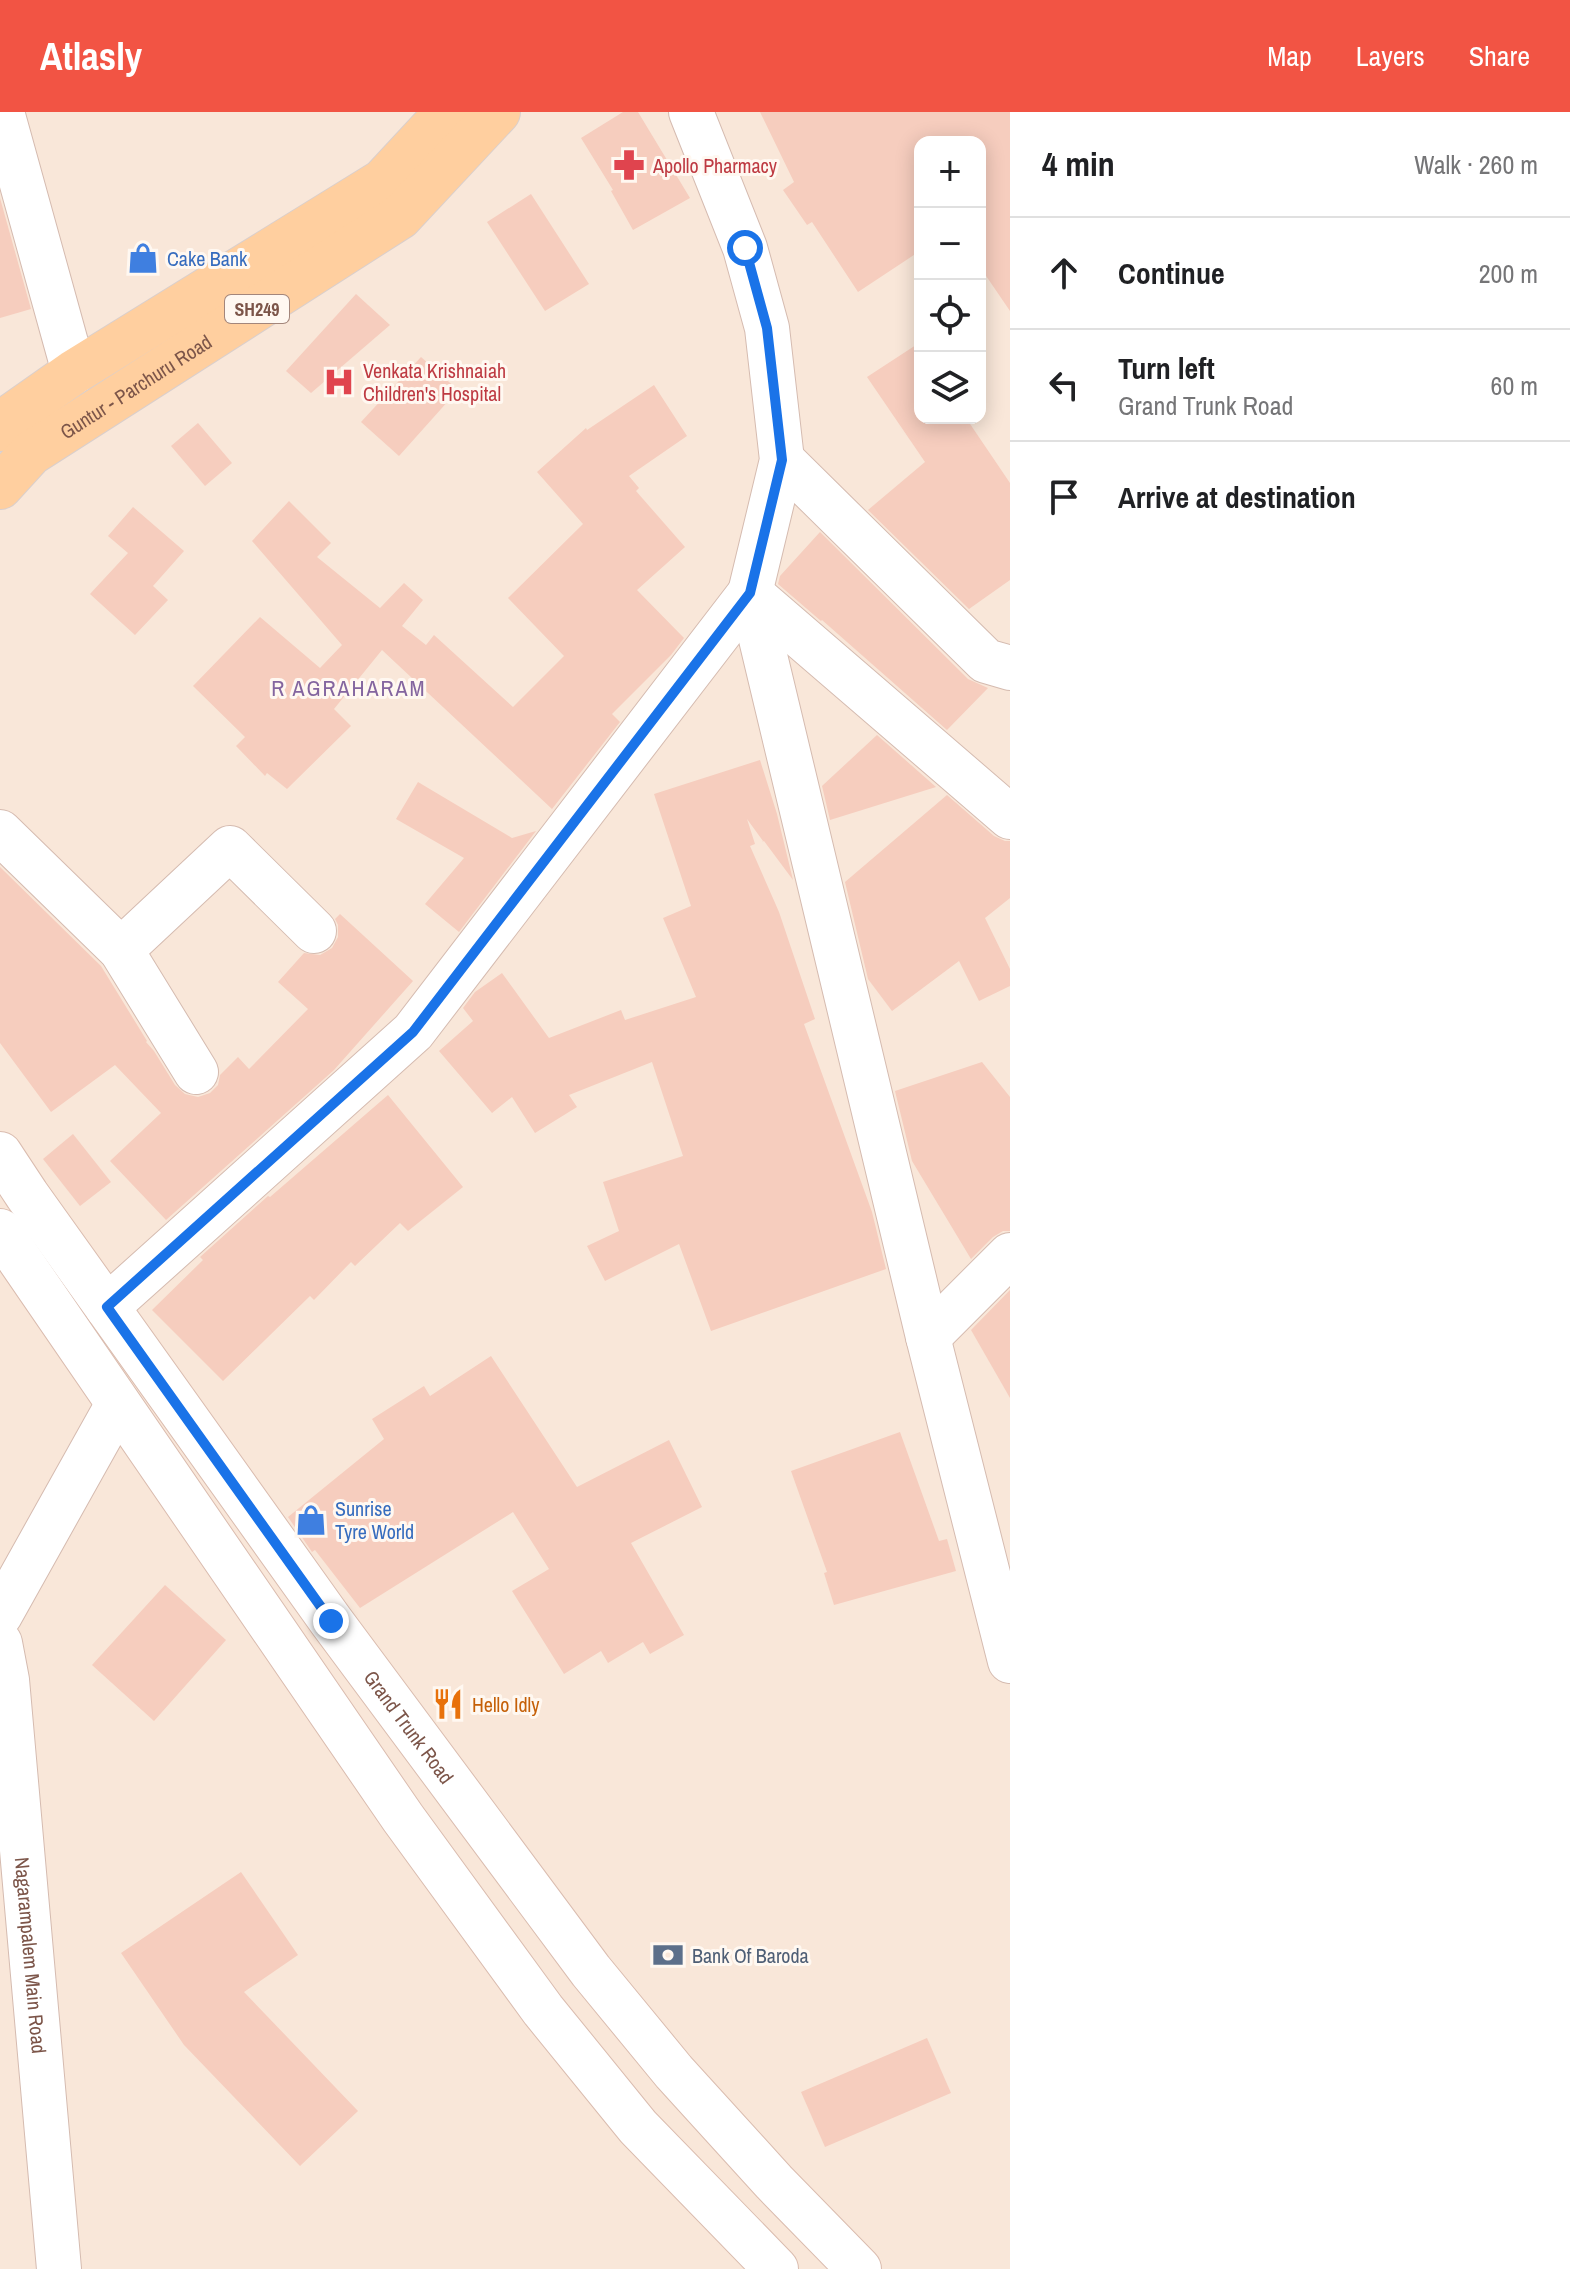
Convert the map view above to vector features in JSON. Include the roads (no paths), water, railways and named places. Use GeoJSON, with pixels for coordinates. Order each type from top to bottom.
{"type":"FeatureCollection","features":[{"type":"Feature","properties":{"kind":"main road","name":"Guntur - Parchuru Road"},"geometry":{"type":"LineString","coordinates":[[0,429],[13,415],[74,372],[383,181],[447,112]]}},
{"type":"Feature","properties":{"kind":"main road","name":"Guntur - Parchuru Road"},"geometry":{"type":"LineString","coordinates":[[0,487],[31,453],[400,217],[498,112]]}},
{"type":"Feature","properties":{"kind":"street"},"geometry":{"type":"LineString","coordinates":[[2,112],[74,372]]}},
{"type":"Feature","properties":{"kind":"street"},"geometry":{"type":"LineString","coordinates":[[107,1307],[413,1032],[750,593],[782,460],[767,328],[745,248],[691,112]]}},
{"type":"Feature","properties":{"kind":"street"},"geometry":{"type":"LineString","coordinates":[[782,460],[986,661],[1010,668]]}},
{"type":"Feature","properties":{"kind":"street"},"geometry":{"type":"LineString","coordinates":[[750,593],[1010,817]]}},
{"type":"Feature","properties":{"kind":"street"},"geometry":{"type":"LineString","coordinates":[[750,593],[928,1337],[1010,1661]]}},
{"type":"Feature","properties":{"kind":"street"},"geometry":{"type":"LineString","coordinates":[[0,832],[121,950],[196,1072]]}},
{"type":"Feature","properties":{"kind":"street"},"geometry":{"type":"LineString","coordinates":[[121,950],[230,848],[314,931]]}},
{"type":"Feature","properties":{"kind":"street","name":"Grand Trunk Road"},"geometry":{"type":"LineString","coordinates":[[0,1154],[331,1621],[591,1971],[674,2072],[774,2182],[859,2269]]}},
{"type":"Feature","properties":{"kind":"street"},"geometry":{"type":"LineString","coordinates":[[0,1231],[403,1818],[543,2010],[638,2127],[776,2269]]}},
{"type":"Feature","properties":{"kind":"street"},"geometry":{"type":"LineString","coordinates":[[928,1337],[1010,1255]]}},
{"type":"Feature","properties":{"kind":"street"},"geometry":{"type":"LineString","coordinates":[[0,1615],[118,1404]]}},
{"type":"Feature","properties":{"kind":"street","name":"Nagarampalem Main Road"},"geometry":{"type":"LineString","coordinates":[[2,1670],[59,2269]]}},
{"type":"Feature","properties":{"kind":"place","name":"Apollo Pharmacy"},"geometry":{"type":"Point","coordinates":[629,165]}},
{"type":"Feature","properties":{"kind":"place","name":"Cake Bank"},"geometry":{"type":"Point","coordinates":[143,258]}},
{"type":"Feature","properties":{"kind":"place","name":"Venkata Krishnaiah Children's Hospital"},"geometry":{"type":"Point","coordinates":[339,382]}},
{"type":"Feature","properties":{"kind":"place","name":"Sunrise Tyre World"},"geometry":{"type":"Point","coordinates":[311,1520]}},
{"type":"Feature","properties":{"kind":"place","name":"Hello Idly"},"geometry":{"type":"Point","coordinates":[448,1704]}},
{"type":"Feature","properties":{"kind":"place","name":"Bank Of Baroda"},"geometry":{"type":"Point","coordinates":[668,1955]}},
{"type":"Feature","properties":{"kind":"district","name":"R AGRAHARAM"},"geometry":{"type":"Point","coordinates":[349,688]}}]}
